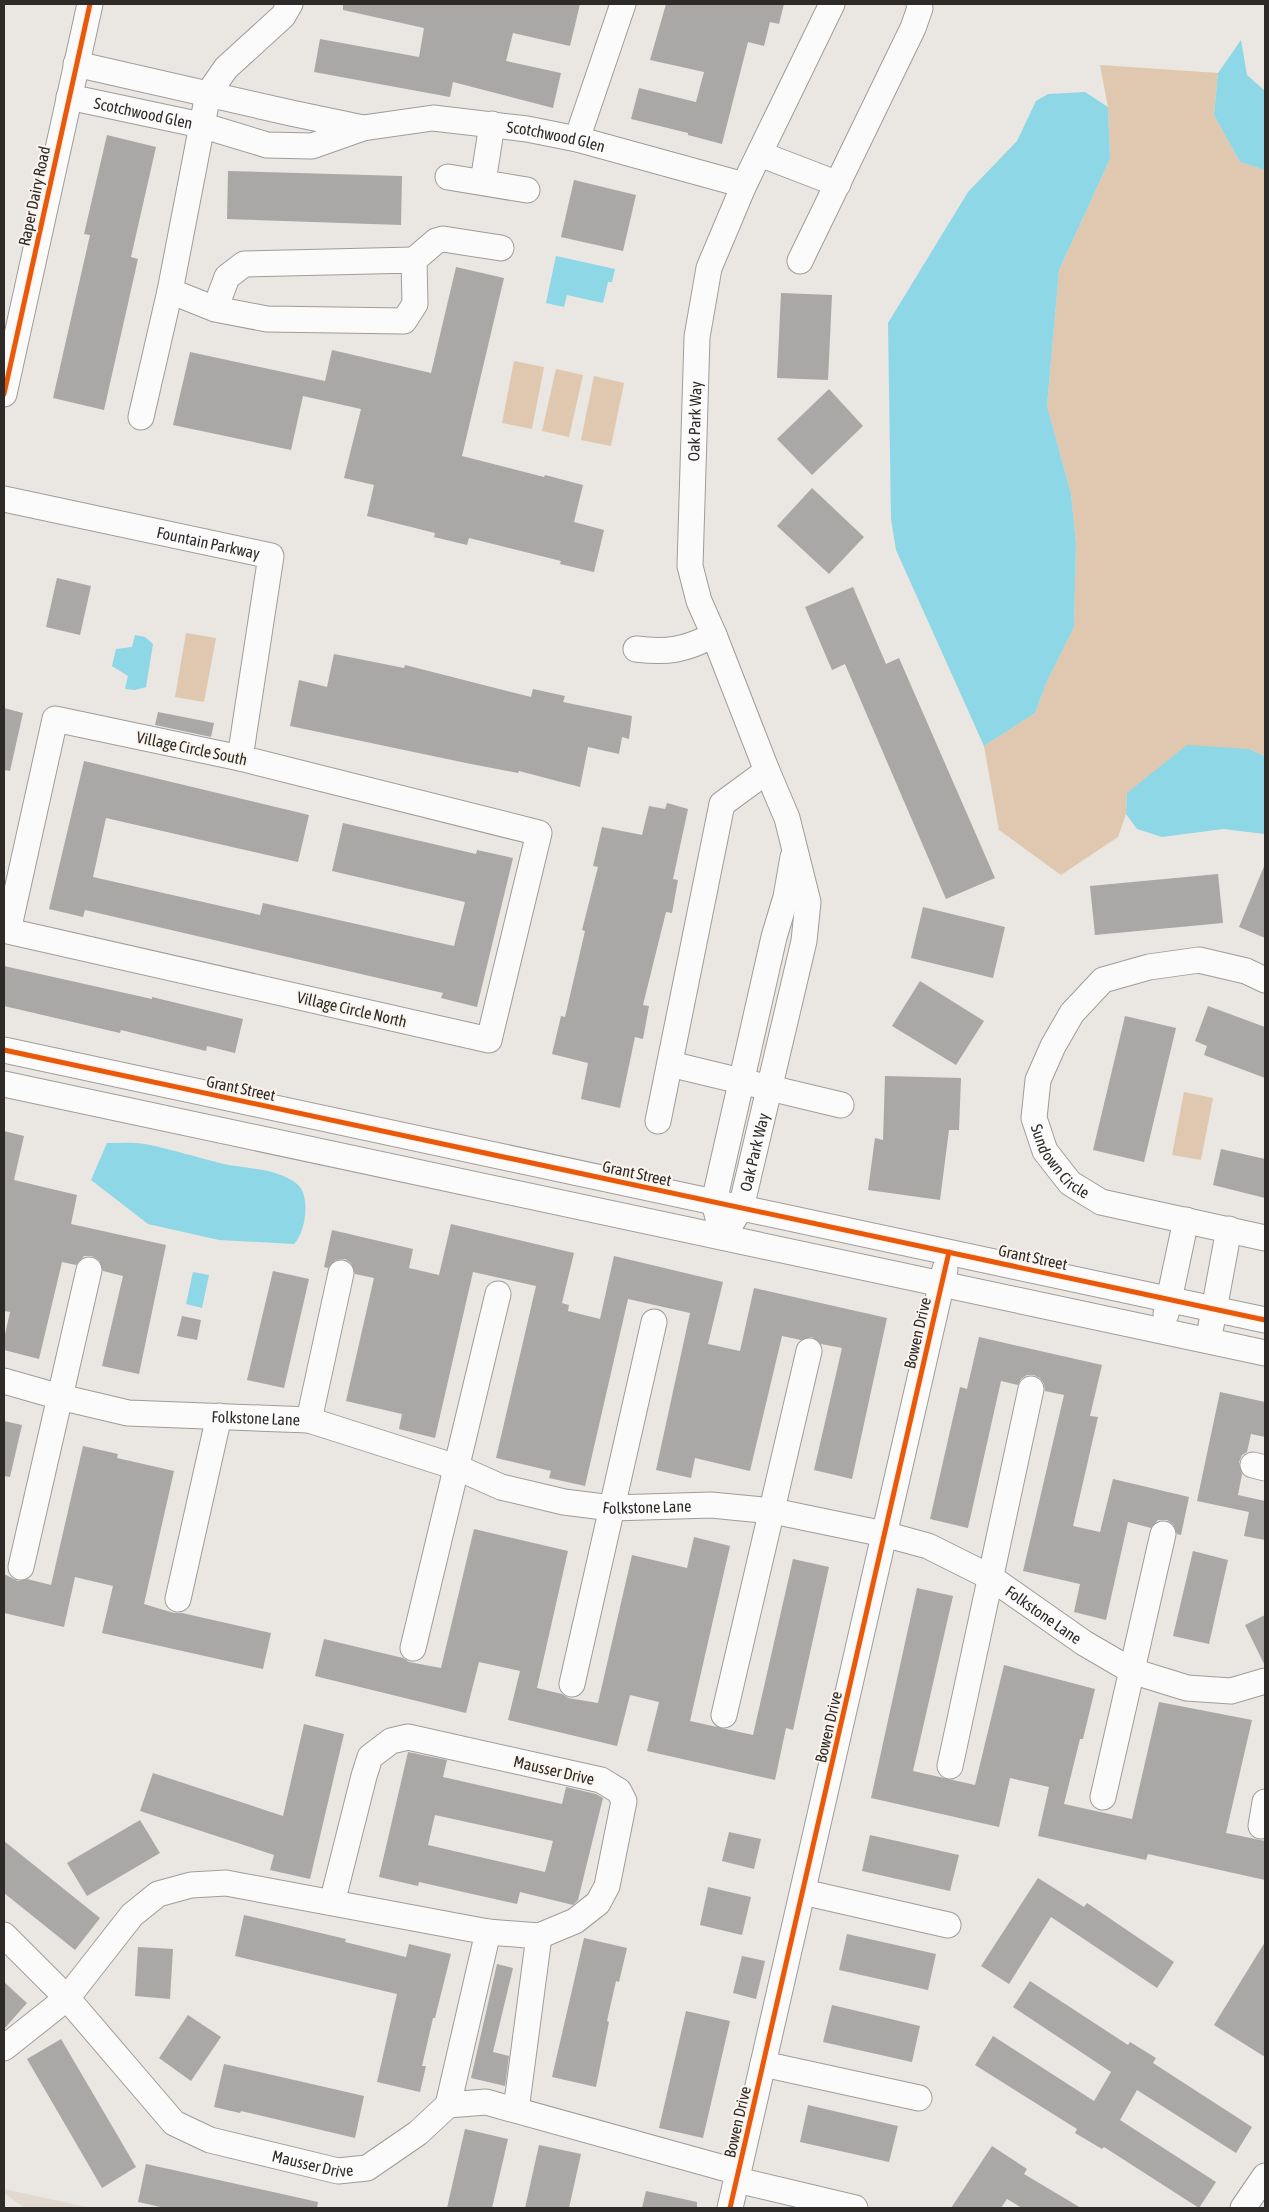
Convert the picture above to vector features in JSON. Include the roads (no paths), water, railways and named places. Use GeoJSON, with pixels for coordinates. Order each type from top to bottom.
{"type":"FeatureCollection","features":[{"type":"Feature","properties":{"kind":"street","name":"Raper Dairy Road"},"geometry":{"type":"LineString","coordinates":[[4,394],[90,4]]}},
{"type":"Feature","properties":{"kind":"street"},"geometry":{"type":"LineString","coordinates":[[141,417],[170,291],[208,94],[226,68],[283,16],[290,4]]}},
{"type":"Feature","properties":{"kind":"street"},"geometry":{"type":"LineString","coordinates":[[577,139],[623,4]]}},
{"type":"Feature","properties":{"kind":"street","name":"Oak Park Way"},"geometry":{"type":"LineString","coordinates":[[722,1237],[741,1208],[804,941],[808,902],[787,818],[699,601],[690,566],[697,337],[710,268],[744,185],[832,4]]}},
{"type":"Feature","properties":{"kind":"street"},"geometry":{"type":"LineString","coordinates":[[800,262],[913,28],[920,8],[919,4]]}},
{"type":"Feature","properties":{"kind":"street","name":"Scotchwood Glen"},"geometry":{"type":"LineString","coordinates":[[76,64],[363,128]]}},
{"type":"Feature","properties":{"kind":"street","name":"Scotchwood Glen"},"geometry":{"type":"LineString","coordinates":[[69,97],[201,125],[267,145],[312,146],[363,128],[433,118],[492,124],[577,139],[744,185]]}},
{"type":"Feature","properties":{"kind":"street"},"geometry":{"type":"LineString","coordinates":[[483,182],[492,124]]}},
{"type":"Feature","properties":{"kind":"street"},"geometry":{"type":"LineString","coordinates":[[760,154],[838,184]]}},
{"type":"Feature","properties":{"kind":"street"},"geometry":{"type":"LineString","coordinates":[[448,177],[527,190]]}},
{"type":"Feature","properties":{"kind":"street"},"geometry":{"type":"LineString","coordinates":[[215,309],[227,277],[244,264],[414,260],[436,241],[443,239],[501,248]]}},
{"type":"Feature","properties":{"kind":"street"},"geometry":{"type":"LineString","coordinates":[[170,291],[215,309],[267,319],[404,322],[415,304],[414,260]]}},
{"type":"Feature","properties":{"kind":"street","name":"Fountain Parkway"},"geometry":{"type":"LineString","coordinates":[[4,499],[271,556],[240,758]]}},
{"type":"Feature","properties":{"kind":"street"},"geometry":{"type":"LineString","coordinates":[[636,649],[668,652],[692,646],[714,635]]}},
{"type":"Feature","properties":{"kind":"street","name":"Village Circle South"},"geometry":{"type":"LineString","coordinates":[[8,931],[55,719],[240,758],[539,833]]}},
{"type":"Feature","properties":{"kind":"street"},"geometry":{"type":"LineString","coordinates":[[658,1121],[722,804],[767,771]]}},
{"type":"Feature","properties":{"kind":"street","name":"Village Circle North"},"geometry":{"type":"LineString","coordinates":[[8,931],[489,1040],[539,833]]}},
{"type":"Feature","properties":{"kind":"street","name":"Oak Park Way"},"geometry":{"type":"LineString","coordinates":[[722,1237],[714,1202],[774,937],[786,897],[795,848]]}},
{"type":"Feature","properties":{"kind":"street","name":"Sundown Circle"},"geometry":{"type":"LineString","coordinates":[[1265,980],[1246,971],[1200,960],[1148,967],[1103,980],[1072,1013],[1053,1046],[1038,1080],[1034,1118],[1045,1151],[1070,1183],[1101,1202],[1265,1238]]}},
{"type":"Feature","properties":{"kind":"street","name":"Grant Street"},"geometry":{"type":"LineString","coordinates":[[4,1050],[1265,1320]]}},
{"type":"Feature","properties":{"kind":"street"},"geometry":{"type":"LineString","coordinates":[[670,1064],[841,1105]]}},
{"type":"Feature","properties":{"kind":"street"},"geometry":{"type":"LineString","coordinates":[[4,1084],[1265,1353]]}},
{"type":"Feature","properties":{"kind":"street"},"geometry":{"type":"LineString","coordinates":[[1162,1331],[1186,1220]]}},
{"type":"Feature","properties":{"kind":"street"},"geometry":{"type":"LineString","coordinates":[[1208,1340],[1229,1229]]}},
{"type":"Feature","properties":{"kind":"street","name":"Bowen Drive"},"geometry":{"type":"LineString","coordinates":[[730,2208],[949,1252]]}},
{"type":"Feature","properties":{"kind":"street"},"geometry":{"type":"LineString","coordinates":[[21,1567],[89,1270]]}},
{"type":"Feature","properties":{"kind":"street"},"geometry":{"type":"LineString","coordinates":[[309,1420],[341,1273]]}},
{"type":"Feature","properties":{"kind":"street"},"geometry":{"type":"LineString","coordinates":[[413,1648],[498,1294]]}},
{"type":"Feature","properties":{"kind":"street"},"geometry":{"type":"LineString","coordinates":[[572,1684],[654,1322]]}},
{"type":"Feature","properties":{"kind":"street"},"geometry":{"type":"LineString","coordinates":[[724,1714],[809,1351]]}},
{"type":"Feature","properties":{"kind":"street","name":"Folkstone Lane"},"geometry":{"type":"LineString","coordinates":[[4,1381],[128,1413],[309,1420],[456,1467],[501,1487],[564,1502],[612,1508],[711,1505],[773,1510],[884,1534],[928,1546],[990,1577],[1084,1643],[1132,1671],[1187,1688],[1231,1691],[1265,1681]]}},
{"type":"Feature","properties":{"kind":"street"},"geometry":{"type":"LineString","coordinates":[[950,1766],[1031,1389]]}},
{"type":"Feature","properties":{"kind":"street"},"geometry":{"type":"LineString","coordinates":[[178,1599],[218,1416]]}},
{"type":"Feature","properties":{"kind":"street"},"geometry":{"type":"LineString","coordinates":[[1103,1797],[1163,1534]]}},
{"type":"Feature","properties":{"kind":"street","name":"Mausser Drive"},"geometry":{"type":"LineString","coordinates":[[4,2048],[67,1998],[132,1915],[158,1894],[191,1885],[226,1883],[332,1903],[488,1932],[539,1936],[575,1921],[598,1903],[607,1886],[624,1801],[619,1791],[601,1780],[408,1738],[391,1741],[370,1757],[332,1903]]}},
{"type":"Feature","properties":{"kind":"street"},"geometry":{"type":"LineString","coordinates":[[1261,1826],[1265,1802]]}},
{"type":"Feature","properties":{"kind":"street"},"geometry":{"type":"LineString","coordinates":[[803,1892],[948,1925]]}},
{"type":"Feature","properties":{"kind":"street"},"geometry":{"type":"LineString","coordinates":[[488,1932],[448,2105],[486,2102],[737,2176],[854,2208]]}},
{"type":"Feature","properties":{"kind":"street","name":"Mausser Drive"},"geometry":{"type":"LineString","coordinates":[[4,1935],[67,1998],[174,2122],[210,2140],[338,2171],[367,2168],[418,2133],[448,2105]]}},
{"type":"Feature","properties":{"kind":"street"},"geometry":{"type":"LineString","coordinates":[[516,2110],[539,1936]]}},
{"type":"Feature","properties":{"kind":"street"},"geometry":{"type":"LineString","coordinates":[[763,2064],[919,2098]]}},
{"type":"Feature","properties":{"kind":"street"},"geometry":{"type":"LineString","coordinates":[[1243,2208],[1265,2176]]}},
{"type":"Feature","properties":{"kind":"water"},"geometry":{"type":"Polygon","coordinates":[[[1241,40],[1247,75],[1265,91],[1265,170],[1240,162],[1214,115],[1218,73],[1241,40]]]}},
{"type":"Feature","properties":{"kind":"water"},"geometry":{"type":"Polygon","coordinates":[[[1085,92],[1108,107],[1110,159],[1059,270],[1047,406],[1071,494],[1076,542],[1074,627],[1047,681],[1035,713],[984,746],[896,550],[891,519],[888,323],[968,192],[1017,141],[1036,101],[1048,94],[1085,92]]]}},
{"type":"Feature","properties":{"kind":"water"},"geometry":{"type":"Polygon","coordinates":[[[556,256],[615,269],[612,282],[608,282],[603,303],[567,295],[564,307],[546,303],[556,256]]]}},
{"type":"Feature","properties":{"kind":"water"},"geometry":{"type":"Polygon","coordinates":[[[135,635],[145,637],[153,644],[146,687],[135,690],[125,689],[128,676],[112,666],[116,649],[132,647],[135,635]]]}},
{"type":"Feature","properties":{"kind":"water"},"geometry":{"type":"Polygon","coordinates":[[[1187,745],[1249,749],[1265,756],[1265,834],[1223,829],[1162,837],[1137,829],[1126,814],[1127,793],[1187,745]]]}},
{"type":"Feature","properties":{"kind":"water"},"geometry":{"type":"Polygon","coordinates":[[[107,1143],[145,1144],[224,1164],[271,1172],[289,1179],[297,1184],[304,1196],[305,1214],[302,1231],[294,1244],[219,1240],[148,1224],[91,1180],[107,1143]]]}},
{"type":"Feature","properties":{"kind":"water"},"geometry":{"type":"Polygon","coordinates":[[[193,1272],[209,1275],[202,1308],[186,1304],[193,1272]]]}}]}
